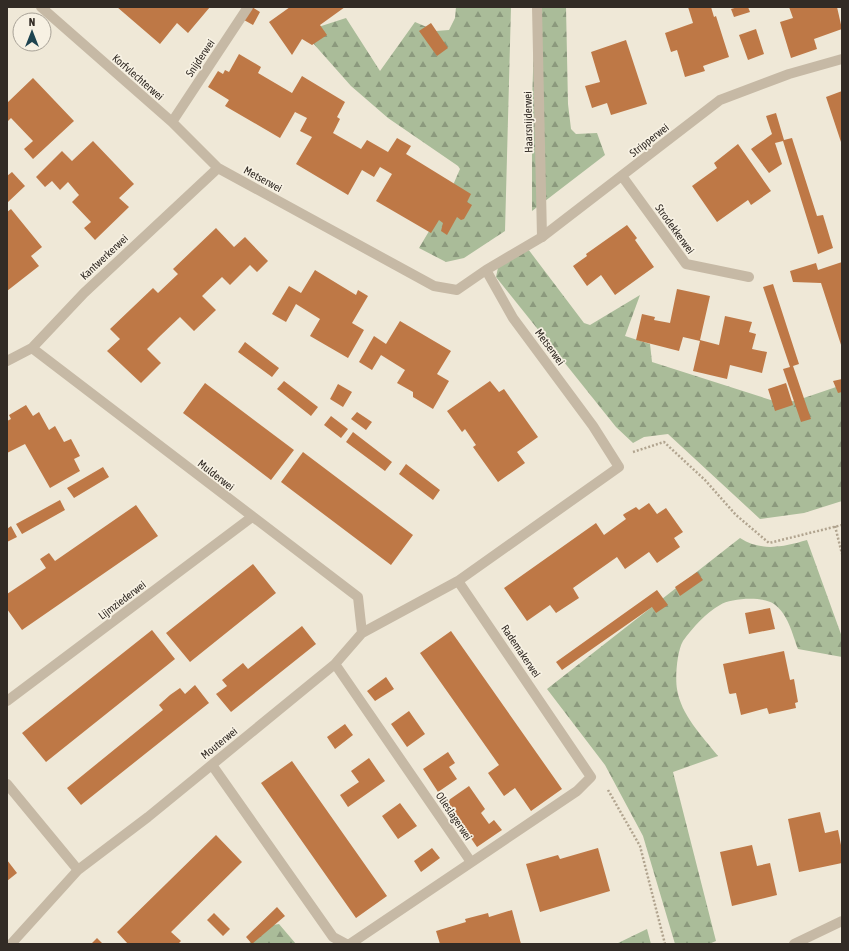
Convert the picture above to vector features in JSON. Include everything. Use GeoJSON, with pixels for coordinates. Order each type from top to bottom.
{"type":"FeatureCollection","features":[{"type":"Feature","properties":{"kind":"street","name":"Korfvlechterwei"},"geometry":{"type":"LineString","coordinates":[[41,7],[172,122],[218,168]]}},
{"type":"Feature","properties":{"kind":"street","name":"Snijderwei"},"geometry":{"type":"LineString","coordinates":[[172,122],[248,7]]}},
{"type":"Feature","properties":{"kind":"street","name":"Haarsnijderwei"},"geometry":{"type":"LineString","coordinates":[[537,7],[542,237]]}},
{"type":"Feature","properties":{"kind":"street","name":"Stripperwei"},"geometry":{"type":"LineString","coordinates":[[486,270],[542,237],[720,100],[789,74],[842,59]]}},
{"type":"Feature","properties":{"kind":"street","name":"Metserwei"},"geometry":{"type":"LineString","coordinates":[[218,168],[434,286],[457,290],[486,270],[513,318],[593,426],[619,467]]}},
{"type":"Feature","properties":{"kind":"street","name":"Kantwerkerwei"},"geometry":{"type":"LineString","coordinates":[[7,361],[32,348],[84,293],[218,168]]}},
{"type":"Feature","properties":{"kind":"street","name":"Strodekkerwei"},"geometry":{"type":"LineString","coordinates":[[622,176],[686,264],[749,277]]}},
{"type":"Feature","properties":{"kind":"street","name":"Mulderwei"},"geometry":{"type":"LineString","coordinates":[[32,348],[358,597],[362,633]]}},
{"type":"Feature","properties":{"kind":"street"},"geometry":{"type":"LineString","coordinates":[[458,581],[619,467]]}},
{"type":"Feature","properties":{"kind":"street","name":"Lijmziederwei"},"geometry":{"type":"LineString","coordinates":[[7,701],[252,517]]}},
{"type":"Feature","properties":{"kind":"street","name":"Mouterwei"},"geometry":{"type":"LineString","coordinates":[[11,944],[78,870],[148,817],[335,664],[362,633],[458,581]]}},
{"type":"Feature","properties":{"kind":"street","name":"Rademakerwei"},"geometry":{"type":"LineString","coordinates":[[458,581],[591,776]]}},
{"type":"Feature","properties":{"kind":"street","name":"Olieslagerwei"},"geometry":{"type":"LineString","coordinates":[[335,664],[471,862]]}},
{"type":"Feature","properties":{"kind":"street"},"geometry":{"type":"LineString","coordinates":[[212,765],[333,937],[346,944]]}},
{"type":"Feature","properties":{"kind":"street"},"geometry":{"type":"LineString","coordinates":[[350,944],[577,791],[591,776]]}},
{"type":"Feature","properties":{"kind":"street"},"geometry":{"type":"LineString","coordinates":[[7,784],[78,870]]}},
{"type":"Feature","properties":{"kind":"street"},"geometry":{"type":"LineString","coordinates":[[794,944],[811,940],[842,921]]}},
{"type":"Feature","properties":{"kind":"path"},"geometry":{"type":"LineString","coordinates":[[619,467],[629,453],[664,442],[705,480],[736,515],[769,543],[842,524]]}},
{"type":"Feature","properties":{"kind":"path"},"geometry":{"type":"LineString","coordinates":[[835,526],[842,554]]}},
{"type":"Feature","properties":{"kind":"path"},"geometry":{"type":"LineString","coordinates":[[591,776],[605,785],[640,846],[665,944]]}},
{"type":"Feature","properties":{"kind":"green space"},"geometry":{"type":"Polygon","coordinates":[[[456,7],[511,7],[505,231],[464,258],[446,262],[419,248],[444,206],[460,169],[458,166],[388,118],[351,86],[312,42],[309,30],[346,18],[380,71],[415,22],[436,31],[449,30],[455,18],[456,7]]]}},
{"type":"Feature","properties":{"kind":"green space"},"geometry":{"type":"Polygon","coordinates":[[[535,7],[566,7],[568,104],[571,129],[576,134],[597,133],[605,155],[532,211],[532,104],[535,7]]]}},
{"type":"Feature","properties":{"kind":"green space"},"geometry":{"type":"Polygon","coordinates":[[[525,245],[584,323],[590,325],[640,295],[625,336],[650,344],[652,362],[777,402],[795,401],[842,385],[842,501],[804,513],[760,519],[668,434],[644,437],[633,443],[616,427],[496,277],[499,263],[525,245]]]}},
{"type":"Feature","properties":{"kind":"green space"},"geometry":{"type":"Polygon","coordinates":[[[740,538],[765,547],[790,545],[807,540],[842,637],[842,657],[798,649],[789,624],[779,608],[769,601],[755,599],[739,599],[720,605],[700,621],[683,641],[679,651],[676,672],[676,684],[679,699],[693,725],[718,756],[673,772],[716,941],[709,944],[675,944],[643,836],[605,765],[547,689],[740,538]]]}},
{"type":"Feature","properties":{"kind":"green space"},"geometry":{"type":"Polygon","coordinates":[[[279,924],[296,944],[248,944],[273,925],[279,924]]]}},
{"type":"Feature","properties":{"kind":"green space"},"geometry":{"type":"Polygon","coordinates":[[[647,929],[651,944],[616,944],[647,929]]]}},
{"type":"Feature","properties":{"kind":"building"},"geometry":{"type":"Polygon","coordinates":[[[117,7],[210,7],[188,33],[177,23],[160,44],[117,7]]]}},
{"type":"Feature","properties":{"kind":"building"},"geometry":{"type":"Polygon","coordinates":[[[252,7],[260,12],[253,25],[244,20],[252,7]]]}},
{"type":"Feature","properties":{"kind":"building"},"geometry":{"type":"Polygon","coordinates":[[[290,7],[345,7],[320,25],[327,35],[312,45],[302,39],[292,55],[269,22],[290,7]]]}},
{"type":"Feature","properties":{"kind":"building"},"geometry":{"type":"Polygon","coordinates":[[[688,7],[711,7],[714,17],[716,16],[729,57],[703,66],[705,71],[685,77],[677,50],[671,52],[665,33],[693,23],[688,7]]]}},
{"type":"Feature","properties":{"kind":"building"},"geometry":{"type":"Polygon","coordinates":[[[748,7],[750,12],[734,17],[731,9],[748,7]]]}},
{"type":"Feature","properties":{"kind":"building"},"geometry":{"type":"Polygon","coordinates":[[[789,7],[837,7],[842,29],[814,39],[817,49],[791,58],[780,22],[793,18],[789,7]]]}},
{"type":"Feature","properties":{"kind":"building"},"geometry":{"type":"Polygon","coordinates":[[[431,23],[448,48],[437,56],[419,31],[431,23]]]}},
{"type":"Feature","properties":{"kind":"building"},"geometry":{"type":"Polygon","coordinates":[[[756,29],[764,54],[748,60],[739,35],[756,29]]]}},
{"type":"Feature","properties":{"kind":"building"},"geometry":{"type":"Polygon","coordinates":[[[626,40],[647,104],[611,115],[607,103],[592,108],[585,86],[600,82],[591,52],[626,40]]]}},
{"type":"Feature","properties":{"kind":"building"},"geometry":{"type":"Polygon","coordinates":[[[239,54],[261,67],[258,73],[292,93],[302,76],[345,102],[337,117],[340,119],[333,133],[361,149],[367,140],[388,152],[397,138],[411,146],[406,154],[471,194],[467,202],[472,205],[464,219],[461,220],[457,217],[447,235],[441,231],[443,223],[439,220],[431,233],[376,201],[392,174],[380,167],[374,177],[362,170],[348,195],[296,164],[312,137],[300,131],[307,118],[295,112],[280,138],[225,106],[229,100],[208,87],[218,71],[223,74],[225,70],[229,72],[239,54]]]}},
{"type":"Feature","properties":{"kind":"building"},"geometry":{"type":"Polygon","coordinates":[[[33,78],[74,121],[33,159],[24,149],[33,141],[11,118],[7,122],[7,103],[33,78]]]}},
{"type":"Feature","properties":{"kind":"building"},"geometry":{"type":"Polygon","coordinates":[[[842,91],[842,145],[826,97],[842,91]]]}},
{"type":"Feature","properties":{"kind":"building"},"geometry":{"type":"Polygon","coordinates":[[[776,113],[784,140],[792,138],[817,216],[823,215],[833,248],[818,254],[783,141],[775,143],[782,164],[769,173],[751,149],[772,134],[766,116],[776,113]]]}},
{"type":"Feature","properties":{"kind":"building"},"geometry":{"type":"Polygon","coordinates":[[[93,141],[134,184],[119,198],[129,207],[95,240],[84,228],[91,222],[72,202],[79,195],[68,182],[60,190],[52,181],[45,187],[36,177],[62,151],[72,161],[93,141]]]}},
{"type":"Feature","properties":{"kind":"building"},"geometry":{"type":"Polygon","coordinates":[[[738,144],[771,191],[751,205],[748,200],[717,222],[692,186],[717,168],[714,163],[738,144]]]}},
{"type":"Feature","properties":{"kind":"building"},"geometry":{"type":"Polygon","coordinates":[[[12,172],[25,186],[7,203],[7,176],[12,172]]]}},
{"type":"Feature","properties":{"kind":"building"},"geometry":{"type":"Polygon","coordinates":[[[11,209],[42,247],[31,256],[39,266],[7,291],[7,212],[11,209]]]}},
{"type":"Feature","properties":{"kind":"building"},"geometry":{"type":"Polygon","coordinates":[[[627,225],[637,238],[635,240],[654,267],[615,295],[601,275],[587,286],[573,266],[587,256],[586,254],[627,225]]]}},
{"type":"Feature","properties":{"kind":"building"},"geometry":{"type":"Polygon","coordinates":[[[216,228],[234,247],[245,237],[268,261],[257,272],[250,265],[230,285],[222,277],[202,296],[216,310],[194,331],[180,317],[159,337],[147,349],[161,363],[141,383],[107,351],[120,339],[110,329],[153,288],[158,293],[178,274],[173,269],[216,228]]]}},
{"type":"Feature","properties":{"kind":"building"},"geometry":{"type":"Polygon","coordinates":[[[842,262],[842,348],[821,283],[793,282],[790,271],[816,263],[818,270],[842,262]]]}},
{"type":"Feature","properties":{"kind":"building"},"geometry":{"type":"Polygon","coordinates":[[[315,270],[356,295],[358,290],[368,296],[352,323],[364,330],[348,358],[310,336],[320,319],[296,304],[286,322],[272,314],[289,286],[301,293],[315,270]]]}},
{"type":"Feature","properties":{"kind":"building"},"geometry":{"type":"Polygon","coordinates":[[[773,284],[799,364],[793,366],[811,419],[801,422],[783,369],[790,367],[763,287],[773,284]]]}},
{"type":"Feature","properties":{"kind":"building"},"geometry":{"type":"Polygon","coordinates":[[[677,289],[710,296],[700,340],[719,345],[725,316],[752,322],[749,332],[756,334],[752,349],[767,352],[762,373],[730,365],[727,379],[693,371],[700,341],[683,337],[679,351],[636,340],[642,314],[655,317],[654,320],[670,323],[677,289]]]}},
{"type":"Feature","properties":{"kind":"building"},"geometry":{"type":"Polygon","coordinates":[[[400,321],[451,351],[437,374],[449,381],[433,409],[413,397],[413,392],[397,383],[405,370],[381,355],[372,370],[359,362],[374,336],[386,344],[400,321]]]}},
{"type":"Feature","properties":{"kind":"building"},"geometry":{"type":"Polygon","coordinates":[[[245,342],[279,368],[272,377],[238,352],[245,342]]]}},
{"type":"Feature","properties":{"kind":"building"},"geometry":{"type":"Polygon","coordinates":[[[842,379],[842,392],[838,393],[833,381],[842,379]]]}},
{"type":"Feature","properties":{"kind":"building"},"geometry":{"type":"Polygon","coordinates":[[[284,381],[318,407],[311,416],[277,389],[284,381]]]}},
{"type":"Feature","properties":{"kind":"building"},"geometry":{"type":"Polygon","coordinates":[[[490,381],[499,392],[504,389],[538,437],[517,452],[525,463],[498,482],[473,447],[476,445],[465,429],[462,432],[447,411],[490,381]]]}},
{"type":"Feature","properties":{"kind":"building"},"geometry":{"type":"Polygon","coordinates":[[[205,383],[294,450],[271,480],[183,413],[205,383]]]}},
{"type":"Feature","properties":{"kind":"building"},"geometry":{"type":"Polygon","coordinates":[[[786,383],[793,405],[775,411],[768,389],[786,383]]]}},
{"type":"Feature","properties":{"kind":"building"},"geometry":{"type":"Polygon","coordinates":[[[338,384],[352,392],[343,407],[330,399],[338,384]]]}},
{"type":"Feature","properties":{"kind":"building"},"geometry":{"type":"Polygon","coordinates":[[[26,405],[33,416],[39,412],[49,430],[55,426],[64,442],[71,439],[80,456],[74,459],[80,471],[50,488],[25,444],[7,453],[7,421],[11,419],[9,415],[26,405]]]}},
{"type":"Feature","properties":{"kind":"building"},"geometry":{"type":"Polygon","coordinates":[[[357,412],[372,422],[366,430],[351,419],[357,412]]]}},
{"type":"Feature","properties":{"kind":"building"},"geometry":{"type":"Polygon","coordinates":[[[331,416],[348,429],[341,438],[324,425],[331,416]]]}},
{"type":"Feature","properties":{"kind":"building"},"geometry":{"type":"Polygon","coordinates":[[[353,432],[392,462],[385,471],[346,442],[353,432]]]}},
{"type":"Feature","properties":{"kind":"building"},"geometry":{"type":"Polygon","coordinates":[[[303,452],[413,535],[391,565],[281,482],[303,452]]]}},
{"type":"Feature","properties":{"kind":"building"},"geometry":{"type":"Polygon","coordinates":[[[406,464],[440,490],[433,500],[399,474],[406,464]]]}},
{"type":"Feature","properties":{"kind":"building"},"geometry":{"type":"Polygon","coordinates":[[[103,467],[109,477],[74,498],[67,488],[103,467]]]}},
{"type":"Feature","properties":{"kind":"building"},"geometry":{"type":"Polygon","coordinates":[[[60,500],[65,510],[22,534],[16,524],[60,500]]]}},
{"type":"Feature","properties":{"kind":"building"},"geometry":{"type":"Polygon","coordinates":[[[649,503],[657,514],[666,508],[683,532],[674,538],[680,547],[657,563],[649,552],[625,569],[617,557],[573,588],[579,598],[556,613],[550,605],[527,621],[504,588],[596,523],[604,535],[626,519],[623,515],[624,514],[636,507],[639,510],[649,503]]]}},
{"type":"Feature","properties":{"kind":"building"},"geometry":{"type":"Polygon","coordinates":[[[136,505],[158,536],[22,630],[7,609],[7,594],[46,568],[40,559],[49,553],[55,561],[136,505]]]}},
{"type":"Feature","properties":{"kind":"building"},"geometry":{"type":"Polygon","coordinates":[[[11,526],[17,537],[7,542],[7,529],[11,526]]]}},
{"type":"Feature","properties":{"kind":"building"},"geometry":{"type":"Polygon","coordinates":[[[253,564],[276,593],[190,662],[166,633],[253,564]]]}},
{"type":"Feature","properties":{"kind":"building"},"geometry":{"type":"Polygon","coordinates":[[[697,572],[703,580],[680,596],[675,587],[697,572]]]}},
{"type":"Feature","properties":{"kind":"building"},"geometry":{"type":"Polygon","coordinates":[[[657,590],[668,605],[656,613],[652,607],[562,670],[556,662],[657,590]]]}},
{"type":"Feature","properties":{"kind":"building"},"geometry":{"type":"Polygon","coordinates":[[[770,608],[775,629],[749,634],[745,613],[770,608]]]}},
{"type":"Feature","properties":{"kind":"building"},"geometry":{"type":"Polygon","coordinates":[[[302,626],[316,644],[231,712],[216,694],[227,686],[222,680],[243,663],[248,669],[302,626]]]}},
{"type":"Feature","properties":{"kind":"building"},"geometry":{"type":"Polygon","coordinates":[[[152,630],[175,659],[46,762],[22,733],[152,630]]]}},
{"type":"Feature","properties":{"kind":"building"},"geometry":{"type":"Polygon","coordinates":[[[451,631],[562,789],[531,811],[515,788],[504,796],[488,773],[499,765],[420,653],[451,631]]]}},
{"type":"Feature","properties":{"kind":"building"},"geometry":{"type":"Polygon","coordinates":[[[784,651],[790,680],[794,679],[798,702],[795,703],[796,708],[769,714],[767,708],[741,715],[736,693],[729,693],[723,664],[784,651]]]}},
{"type":"Feature","properties":{"kind":"building"},"geometry":{"type":"Polygon","coordinates":[[[386,677],[394,689],[375,701],[367,691],[386,677]]]}},
{"type":"Feature","properties":{"kind":"building"},"geometry":{"type":"Polygon","coordinates":[[[195,685],[209,703],[81,805],[67,788],[163,710],[159,705],[170,695],[180,688],[185,694],[195,685]]]}},
{"type":"Feature","properties":{"kind":"building"},"geometry":{"type":"Polygon","coordinates":[[[409,711],[425,734],[407,747],[391,724],[409,711]]]}},
{"type":"Feature","properties":{"kind":"building"},"geometry":{"type":"Polygon","coordinates":[[[345,724],[353,735],[335,749],[327,737],[345,724]]]}},
{"type":"Feature","properties":{"kind":"building"},"geometry":{"type":"Polygon","coordinates":[[[448,752],[455,763],[449,767],[457,779],[438,792],[423,769],[448,752]]]}},
{"type":"Feature","properties":{"kind":"building"},"geometry":{"type":"Polygon","coordinates":[[[369,758],[385,781],[348,807],[340,795],[359,782],[351,771],[369,758]]]}},
{"type":"Feature","properties":{"kind":"building"},"geometry":{"type":"Polygon","coordinates":[[[292,761],[387,896],[356,918],[261,783],[292,761]]]}},
{"type":"Feature","properties":{"kind":"building"},"geometry":{"type":"Polygon","coordinates":[[[469,786],[485,809],[481,813],[489,824],[494,820],[502,830],[477,847],[446,802],[469,786]]]}},
{"type":"Feature","properties":{"kind":"building"},"geometry":{"type":"Polygon","coordinates":[[[400,803],[417,826],[398,839],[382,816],[400,803]]]}},
{"type":"Feature","properties":{"kind":"building"},"geometry":{"type":"Polygon","coordinates":[[[820,812],[825,833],[838,830],[842,850],[842,863],[799,872],[788,819],[820,812]]]}},
{"type":"Feature","properties":{"kind":"building"},"geometry":{"type":"Polygon","coordinates":[[[216,835],[242,862],[171,932],[181,941],[178,944],[128,944],[117,932],[216,835]]]}},
{"type":"Feature","properties":{"kind":"building"},"geometry":{"type":"Polygon","coordinates":[[[752,845],[757,866],[770,863],[777,895],[732,906],[720,852],[752,845]]]}},
{"type":"Feature","properties":{"kind":"building"},"geometry":{"type":"Polygon","coordinates":[[[432,848],[440,858],[421,872],[414,861],[432,848]]]}},
{"type":"Feature","properties":{"kind":"building"},"geometry":{"type":"Polygon","coordinates":[[[598,848],[610,891],[540,912],[526,864],[558,855],[560,859],[598,848]]]}},
{"type":"Feature","properties":{"kind":"building"},"geometry":{"type":"Polygon","coordinates":[[[7,860],[17,873],[7,881],[7,860]]]}},
{"type":"Feature","properties":{"kind":"building"},"geometry":{"type":"Polygon","coordinates":[[[277,907],[285,916],[252,944],[246,937],[277,907]]]}},
{"type":"Feature","properties":{"kind":"building"},"geometry":{"type":"Polygon","coordinates":[[[512,910],[521,944],[440,944],[436,931],[466,922],[465,919],[488,913],[489,917],[512,910]]]}},
{"type":"Feature","properties":{"kind":"building"},"geometry":{"type":"Polygon","coordinates":[[[214,913],[230,929],[223,936],[207,920],[214,913]]]}},
{"type":"Feature","properties":{"kind":"building"},"geometry":{"type":"Polygon","coordinates":[[[97,938],[103,944],[91,944],[97,938]]]}}]}
